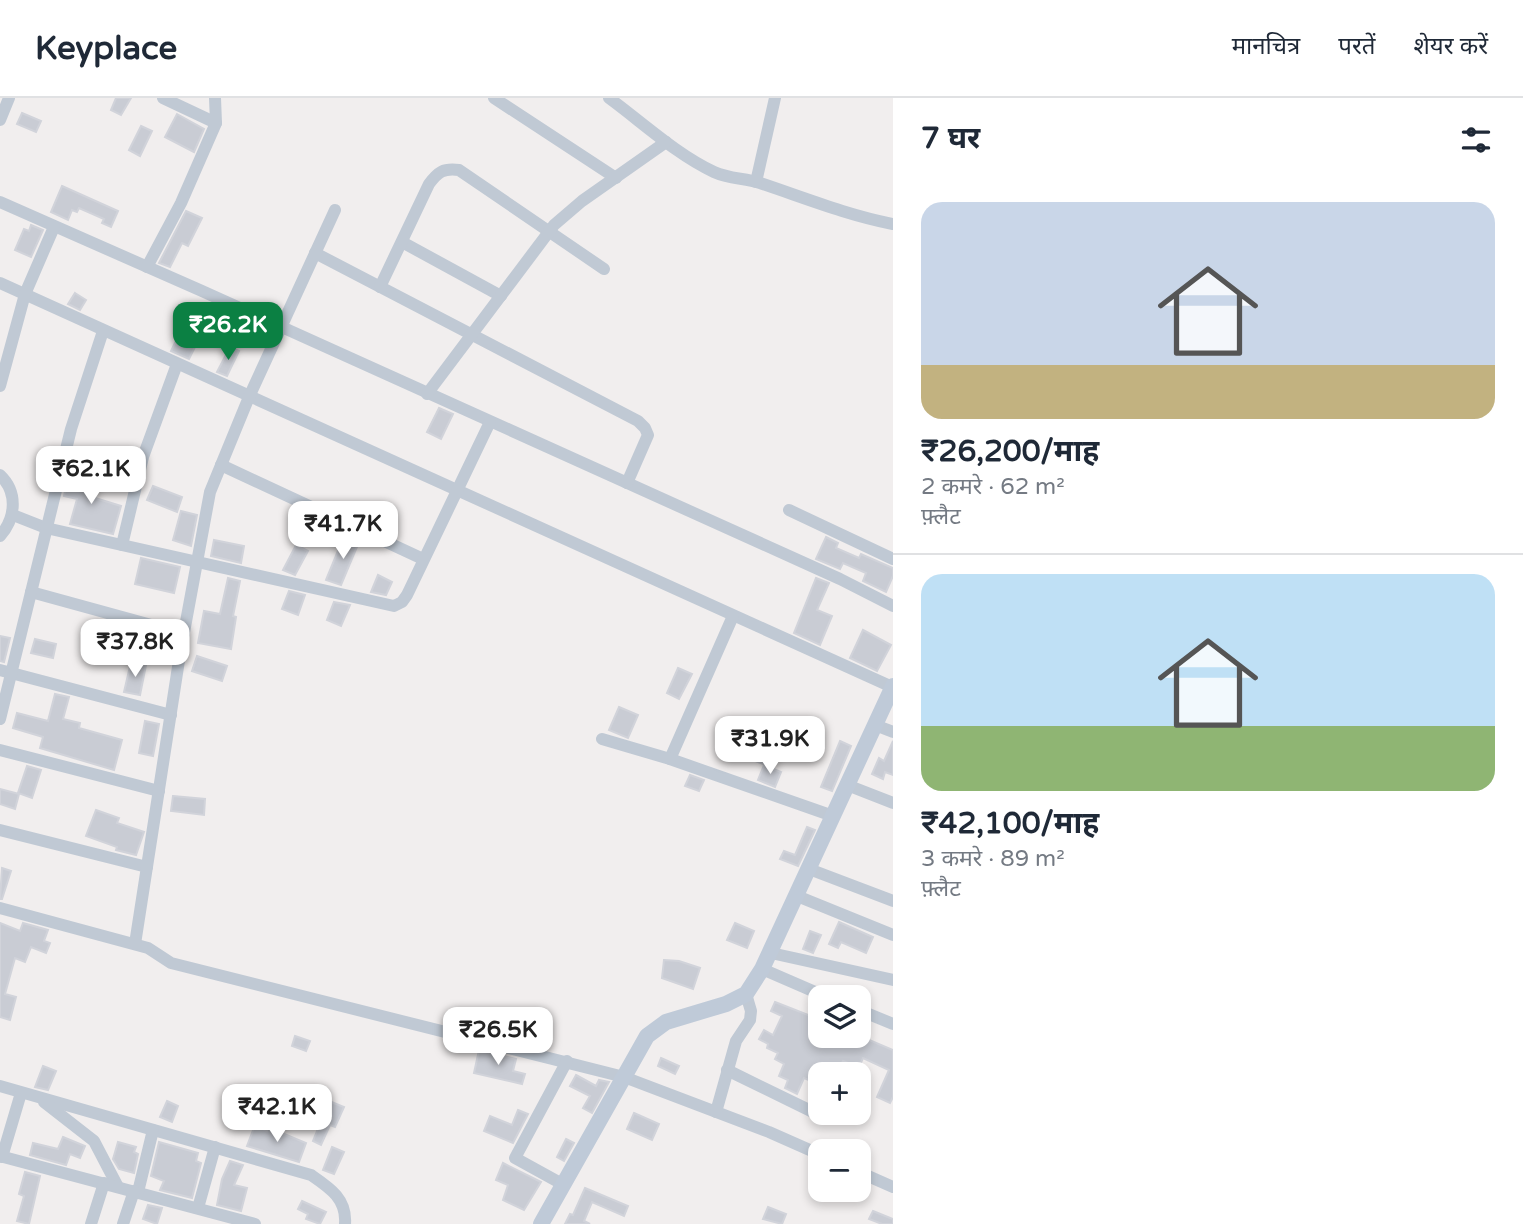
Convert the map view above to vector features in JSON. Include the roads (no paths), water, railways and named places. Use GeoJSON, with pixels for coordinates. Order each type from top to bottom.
{"type":"FeatureCollection","features":[{"type":"Feature","properties":{"kind":"street"},"geometry":{"type":"LineString","coordinates":[[0,120],[9,98]]}},
{"type":"Feature","properties":{"kind":"street"},"geometry":{"type":"LineString","coordinates":[[163,98],[216,123]]}},
{"type":"Feature","properties":{"kind":"street"},"geometry":{"type":"LineString","coordinates":[[147,267],[181,203],[216,123],[215,98]]}},
{"type":"Feature","properties":{"kind":"street"},"geometry":{"type":"LineString","coordinates":[[494,98],[616,178]]}},
{"type":"Feature","properties":{"kind":"street"},"geometry":{"type":"LineString","coordinates":[[609,98],[622,102],[666,142],[713,172],[756,182],[859,217],[893,224]]}},
{"type":"Feature","properties":{"kind":"street"},"geometry":{"type":"LineString","coordinates":[[756,182],[775,98]]}},
{"type":"Feature","properties":{"kind":"street"},"geometry":{"type":"LineString","coordinates":[[427,394],[474,335],[549,231],[582,201],[666,142]]}},
{"type":"Feature","properties":{"kind":"street"},"geometry":{"type":"LineString","coordinates":[[380,287],[429,184],[437,173],[447,169],[459,170],[604,269]]}},
{"type":"Feature","properties":{"kind":"street"},"geometry":{"type":"LineString","coordinates":[[0,202],[840,579],[893,607]]}},
{"type":"Feature","properties":{"kind":"street"},"geometry":{"type":"LineString","coordinates":[[135,944],[184,634],[210,492],[249,397],[335,210]]}},
{"type":"Feature","properties":{"kind":"street"},"geometry":{"type":"LineString","coordinates":[[0,386],[25,294],[54,227]]}},
{"type":"Feature","properties":{"kind":"street"},"geometry":{"type":"LineString","coordinates":[[401,242],[501,296]]}},
{"type":"Feature","properties":{"kind":"street"},"geometry":{"type":"LineString","coordinates":[[315,253],[638,421],[648,435],[627,483]]}},
{"type":"Feature","properties":{"kind":"street"},"geometry":{"type":"LineString","coordinates":[[0,283],[893,687],[762,970],[746,994],[726,1004],[666,1022],[647,1036],[541,1224]]}},
{"type":"Feature","properties":{"kind":"street"},"geometry":{"type":"LineString","coordinates":[[0,719],[5,672],[30,592],[71,429],[103,331]]}},
{"type":"Feature","properties":{"kind":"street"},"geometry":{"type":"LineString","coordinates":[[122,545],[143,457],[177,364]]}},
{"type":"Feature","properties":{"kind":"street"},"geometry":{"type":"LineString","coordinates":[[13,515],[46,528],[394,606],[402,602],[407,595],[455,490],[490,422]]}},
{"type":"Feature","properties":{"kind":"street"},"geometry":{"type":"LineString","coordinates":[[221,465],[423,559]]}},
{"type":"Feature","properties":{"kind":"street"},"geometry":{"type":"LineString","coordinates":[[0,475],[10,490],[13,515],[0,536]]}},
{"type":"Feature","properties":{"kind":"street"},"geometry":{"type":"LineString","coordinates":[[789,510],[893,559]]}},
{"type":"Feature","properties":{"kind":"street"},"geometry":{"type":"LineString","coordinates":[[30,592],[184,634]]}},
{"type":"Feature","properties":{"kind":"street"},"geometry":{"type":"LineString","coordinates":[[670,759],[733,616]]}},
{"type":"Feature","properties":{"kind":"street"},"geometry":{"type":"LineString","coordinates":[[5,672],[171,715]]}},
{"type":"Feature","properties":{"kind":"street"},"geometry":{"type":"LineString","coordinates":[[875,725],[893,732]]}},
{"type":"Feature","properties":{"kind":"street"},"geometry":{"type":"LineString","coordinates":[[603,738],[833,816]]}},
{"type":"Feature","properties":{"kind":"street"},"geometry":{"type":"LineString","coordinates":[[0,750],[159,791]]}},
{"type":"Feature","properties":{"kind":"street"},"geometry":{"type":"LineString","coordinates":[[847,785],[893,803]]}},
{"type":"Feature","properties":{"kind":"street"},"geometry":{"type":"LineString","coordinates":[[0,830],[147,867]]}},
{"type":"Feature","properties":{"kind":"street"},"geometry":{"type":"LineString","coordinates":[[809,869],[893,901]]}},
{"type":"Feature","properties":{"kind":"street"},"geometry":{"type":"LineString","coordinates":[[797,896],[893,935]]}},
{"type":"Feature","properties":{"kind":"street"},"geometry":{"type":"LineString","coordinates":[[0,908],[148,948],[171,963],[624,1077],[808,1150]]}},
{"type":"Feature","properties":{"kind":"street"},"geometry":{"type":"LineString","coordinates":[[771,953],[893,981]]}},
{"type":"Feature","properties":{"kind":"street"},"geometry":{"type":"LineString","coordinates":[[762,970],[808,989]]}},
{"type":"Feature","properties":{"kind":"street"},"geometry":{"type":"LineString","coordinates":[[716,1112],[736,1041],[750,1020],[750,1003],[746,994]]}},
{"type":"Feature","properties":{"kind":"street"},"geometry":{"type":"LineString","coordinates":[[871,1015],[893,1024]]}},
{"type":"Feature","properties":{"kind":"street"},"geometry":{"type":"LineString","coordinates":[[564,1185],[515,1158],[567,1061]]}},
{"type":"Feature","properties":{"kind":"street"},"geometry":{"type":"LineString","coordinates":[[727,1070],[808,1110]]}},
{"type":"Feature","properties":{"kind":"street"},"geometry":{"type":"LineString","coordinates":[[0,1086],[311,1175],[338,1196],[343,1205],[345,1224]]}},
{"type":"Feature","properties":{"kind":"street"},"geometry":{"type":"LineString","coordinates":[[21,1093],[1,1157],[255,1224]]}},
{"type":"Feature","properties":{"kind":"street"},"geometry":{"type":"LineString","coordinates":[[37,1097],[94,1141],[118,1187]]}},
{"type":"Feature","properties":{"kind":"street"},"geometry":{"type":"LineString","coordinates":[[123,1224],[136,1192],[153,1130]]}},
{"type":"Feature","properties":{"kind":"street"},"geometry":{"type":"LineString","coordinates":[[201,1224],[201,1209],[215,1147]]}},
{"type":"Feature","properties":{"kind":"street"},"geometry":{"type":"LineString","coordinates":[[871,1177],[893,1187]]}},
{"type":"Feature","properties":{"kind":"street"},"geometry":{"type":"LineString","coordinates":[[91,1224],[104,1183]]}}]}
